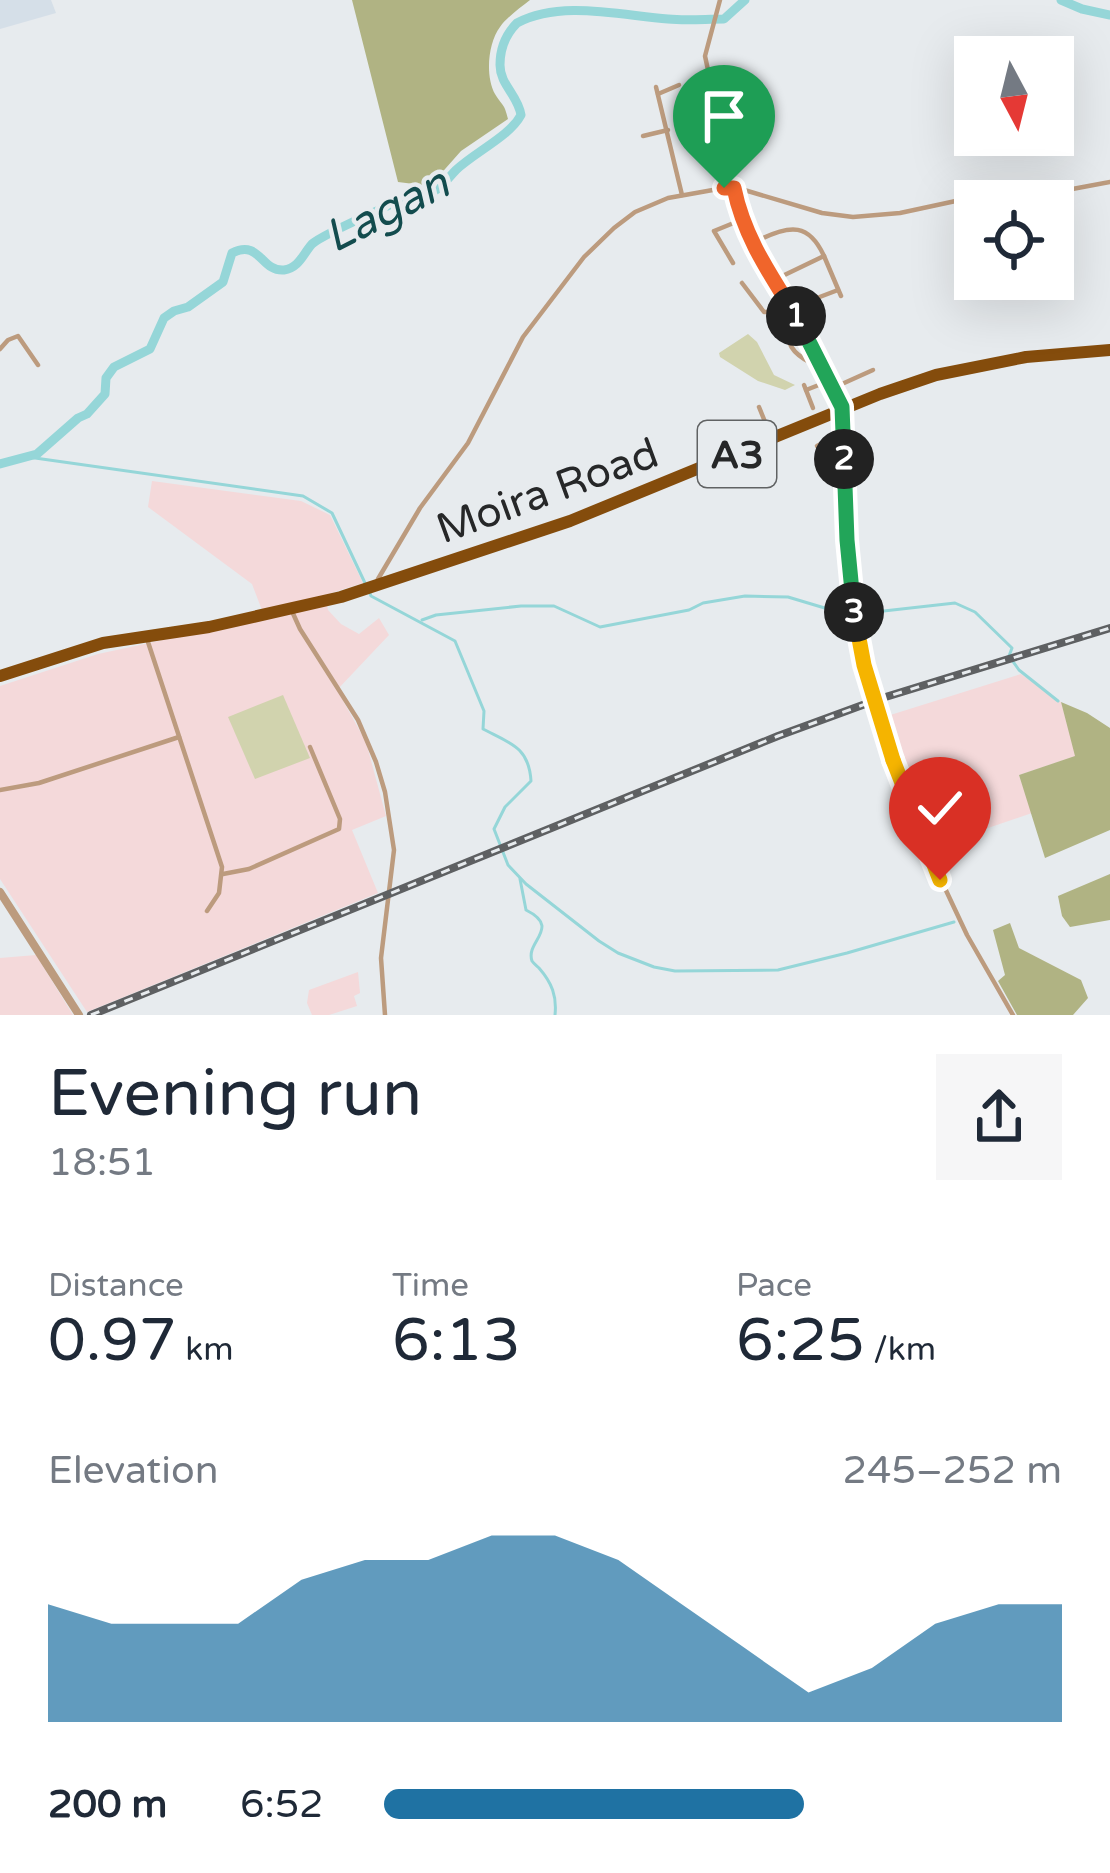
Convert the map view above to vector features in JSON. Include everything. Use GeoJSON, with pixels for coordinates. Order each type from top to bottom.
{"type":"FeatureCollection","features":[{"type":"Feature","properties":{"kind":"highway","name":"Moira Road"},"geometry":{"type":"LineString","coordinates":[[0,676],[103,643],[209,627],[371,587],[570,521],[903,386],[976,365],[1110,350]]}},
{"type":"Feature","properties":{"kind":"street"},"geometry":{"type":"LineString","coordinates":[[719,3],[706,63],[733,116],[734,188],[741,220],[807,337],[842,411],[855,619],[881,724],[914,818],[967,935],[1013,1015]]}},
{"type":"Feature","properties":{"kind":"street"},"geometry":{"type":"LineString","coordinates":[[679,85],[657,91],[682,195]]}},
{"type":"Feature","properties":{"kind":"street"},"geometry":{"type":"LineString","coordinates":[[646,138],[668,130]]}},
{"type":"Feature","properties":{"kind":"street"},"geometry":{"type":"LineString","coordinates":[[371,587],[468,442],[518,345],[570,274],[626,218],[682,195],[734,188],[853,217],[1110,182]]}},
{"type":"Feature","properties":{"kind":"street"},"geometry":{"type":"LineString","coordinates":[[733,262],[714,231],[741,220]]}},
{"type":"Feature","properties":{"kind":"street"},"geometry":{"type":"LineString","coordinates":[[761,239],[785,229],[805,232],[817,240],[839,292],[818,299]]}},
{"type":"Feature","properties":{"kind":"street"},"geometry":{"type":"LineString","coordinates":[[772,281],[824,256]]}},
{"type":"Feature","properties":{"kind":"street"},"geometry":{"type":"LineString","coordinates":[[742,283],[764,312],[787,302]]}},
{"type":"Feature","properties":{"kind":"street"},"geometry":{"type":"LineString","coordinates":[[787,322],[790,346],[811,363]]}},
{"type":"Feature","properties":{"kind":"street"},"geometry":{"type":"LineString","coordinates":[[0,350],[18,336],[38,365]]}},
{"type":"Feature","properties":{"kind":"street"},"geometry":{"type":"LineString","coordinates":[[790,346],[807,337]]}},
{"type":"Feature","properties":{"kind":"street"},"geometry":{"type":"LineString","coordinates":[[813,408],[805,387],[831,384],[868,370]]}},
{"type":"Feature","properties":{"kind":"street"},"geometry":{"type":"LineString","coordinates":[[759,407],[772,440]]}},
{"type":"Feature","properties":{"kind":"street"},"geometry":{"type":"LineString","coordinates":[[818,446],[844,438]]}},
{"type":"Feature","properties":{"kind":"street"},"geometry":{"type":"LineString","coordinates":[[291,609],[364,733],[390,812],[394,850],[381,958],[385,1015]]}},
{"type":"Feature","properties":{"kind":"street"},"geometry":{"type":"LineString","coordinates":[[146,637],[221,860],[219,893],[207,910]]}},
{"type":"Feature","properties":{"kind":"street"},"geometry":{"type":"LineString","coordinates":[[0,790],[38,783],[179,737]]}},
{"type":"Feature","properties":{"kind":"street"},"geometry":{"type":"LineString","coordinates":[[223,874],[249,868],[339,830],[340,819],[310,747]]}},
{"type":"Feature","properties":{"kind":"street"},"geometry":{"type":"LineString","coordinates":[[0,892],[80,1015]]}},
{"type":"Feature","properties":{"kind":"shaded area"},"geometry":{"type":"Polygon","coordinates":[[[0,0],[51,0],[56,13],[0,29],[0,0]]]}},
{"type":"Feature","properties":{"kind":"shaded area"},"geometry":{"type":"Polygon","coordinates":[[[152,481],[301,501],[330,515],[363,583],[325,595],[328,610],[359,634],[379,618],[389,635],[337,690],[366,742],[386,816],[352,830],[378,893],[87,1012],[0,879],[0,686],[98,654],[265,618],[252,584],[148,507],[152,481]]]}},
{"type":"Feature","properties":{"kind":"shaded area"},"geometry":{"type":"Polygon","coordinates":[[[1021,674],[1061,702],[1076,756],[1019,775],[1032,813],[953,840],[946,808],[916,817],[884,717],[1021,674]]]}},
{"type":"Feature","properties":{"kind":"shaded area"},"geometry":{"type":"Polygon","coordinates":[[[36,955],[73,1015],[0,1015],[0,958],[36,955]]]}},
{"type":"Feature","properties":{"kind":"shaded area"},"geometry":{"type":"Polygon","coordinates":[[[358,972],[357,1006],[312,1015],[309,990],[358,972]]]}},
{"type":"Feature","properties":{"kind":"green space"},"geometry":{"type":"Polygon","coordinates":[[[352,0],[530,0],[503,23],[491,50],[492,87],[508,119],[461,151],[430,186],[398,182],[352,0]]]}},
{"type":"Feature","properties":{"kind":"green space"},"geometry":{"type":"Polygon","coordinates":[[[748,334],[774,375],[795,385],[785,390],[758,381],[720,357],[719,353],[748,334]]]}},
{"type":"Feature","properties":{"kind":"green space"},"geometry":{"type":"Polygon","coordinates":[[[283,695],[310,758],[255,779],[228,717],[283,695]]]}},
{"type":"Feature","properties":{"kind":"green space"},"geometry":{"type":"Polygon","coordinates":[[[1061,702],[1110,728],[1110,830],[1045,858],[1019,775],[1075,756],[1061,702]]]}},
{"type":"Feature","properties":{"kind":"green space"},"geometry":{"type":"Polygon","coordinates":[[[1110,874],[1110,920],[1070,927],[1058,896],[1110,874]]]}},
{"type":"Feature","properties":{"kind":"green space"},"geometry":{"type":"Polygon","coordinates":[[[1010,923],[1019,948],[1081,980],[1088,998],[1073,1015],[1017,1015],[998,981],[1005,975],[993,930],[1010,923]]]}},
{"type":"Feature","properties":{"kind":"waterway","name":"Lagan"},"geometry":{"type":"LineString","coordinates":[[0,464],[37,454],[87,414],[105,394],[106,378],[114,367],[150,349],[164,318],[223,282],[232,253],[249,250],[276,269],[289,269],[326,235],[403,198],[436,190],[509,130],[521,115],[503,78],[500,59],[517,23],[571,11],[724,19],[745,0]]}},
{"type":"Feature","properties":{"kind":"waterway","name":"Lagan"},"geometry":{"type":"LineString","coordinates":[[1061,0],[1110,15]]}},
{"type":"Feature","properties":{"kind":"waterway"},"geometry":{"type":"LineString","coordinates":[[28,457],[303,496],[332,513],[365,583]]}},
{"type":"Feature","properties":{"kind":"waterway"},"geometry":{"type":"LineString","coordinates":[[369,591],[455,641],[484,711],[483,729],[522,753],[529,770],[531,781],[505,807],[494,829],[508,865],[618,953],[675,971],[778,970],[954,922]]}},
{"type":"Feature","properties":{"kind":"waterway"},"geometry":{"type":"LineString","coordinates":[[422,620],[554,606],[600,627],[745,596],[788,597],[848,615],[955,603],[975,612],[1012,648],[1009,656],[1019,670],[1058,701]]}},
{"type":"Feature","properties":{"kind":"waterway"},"geometry":{"type":"LineString","coordinates":[[520,879],[526,910],[541,923],[532,961],[550,984],[555,1015]]}},
{"type":"Feature","properties":{"kind":"railway"},"geometry":{"type":"LineString","coordinates":[[91,1015],[778,736],[879,699],[1110,628]]}},
{"type":"Feature","properties":{"kind":"route"},"geometry":{"type":"LineString","coordinates":[[724,188],[734,188],[741,220],[759,259],[794,313],[842,407],[849,572],[861,653],[897,774],[940,880]]}}]}
